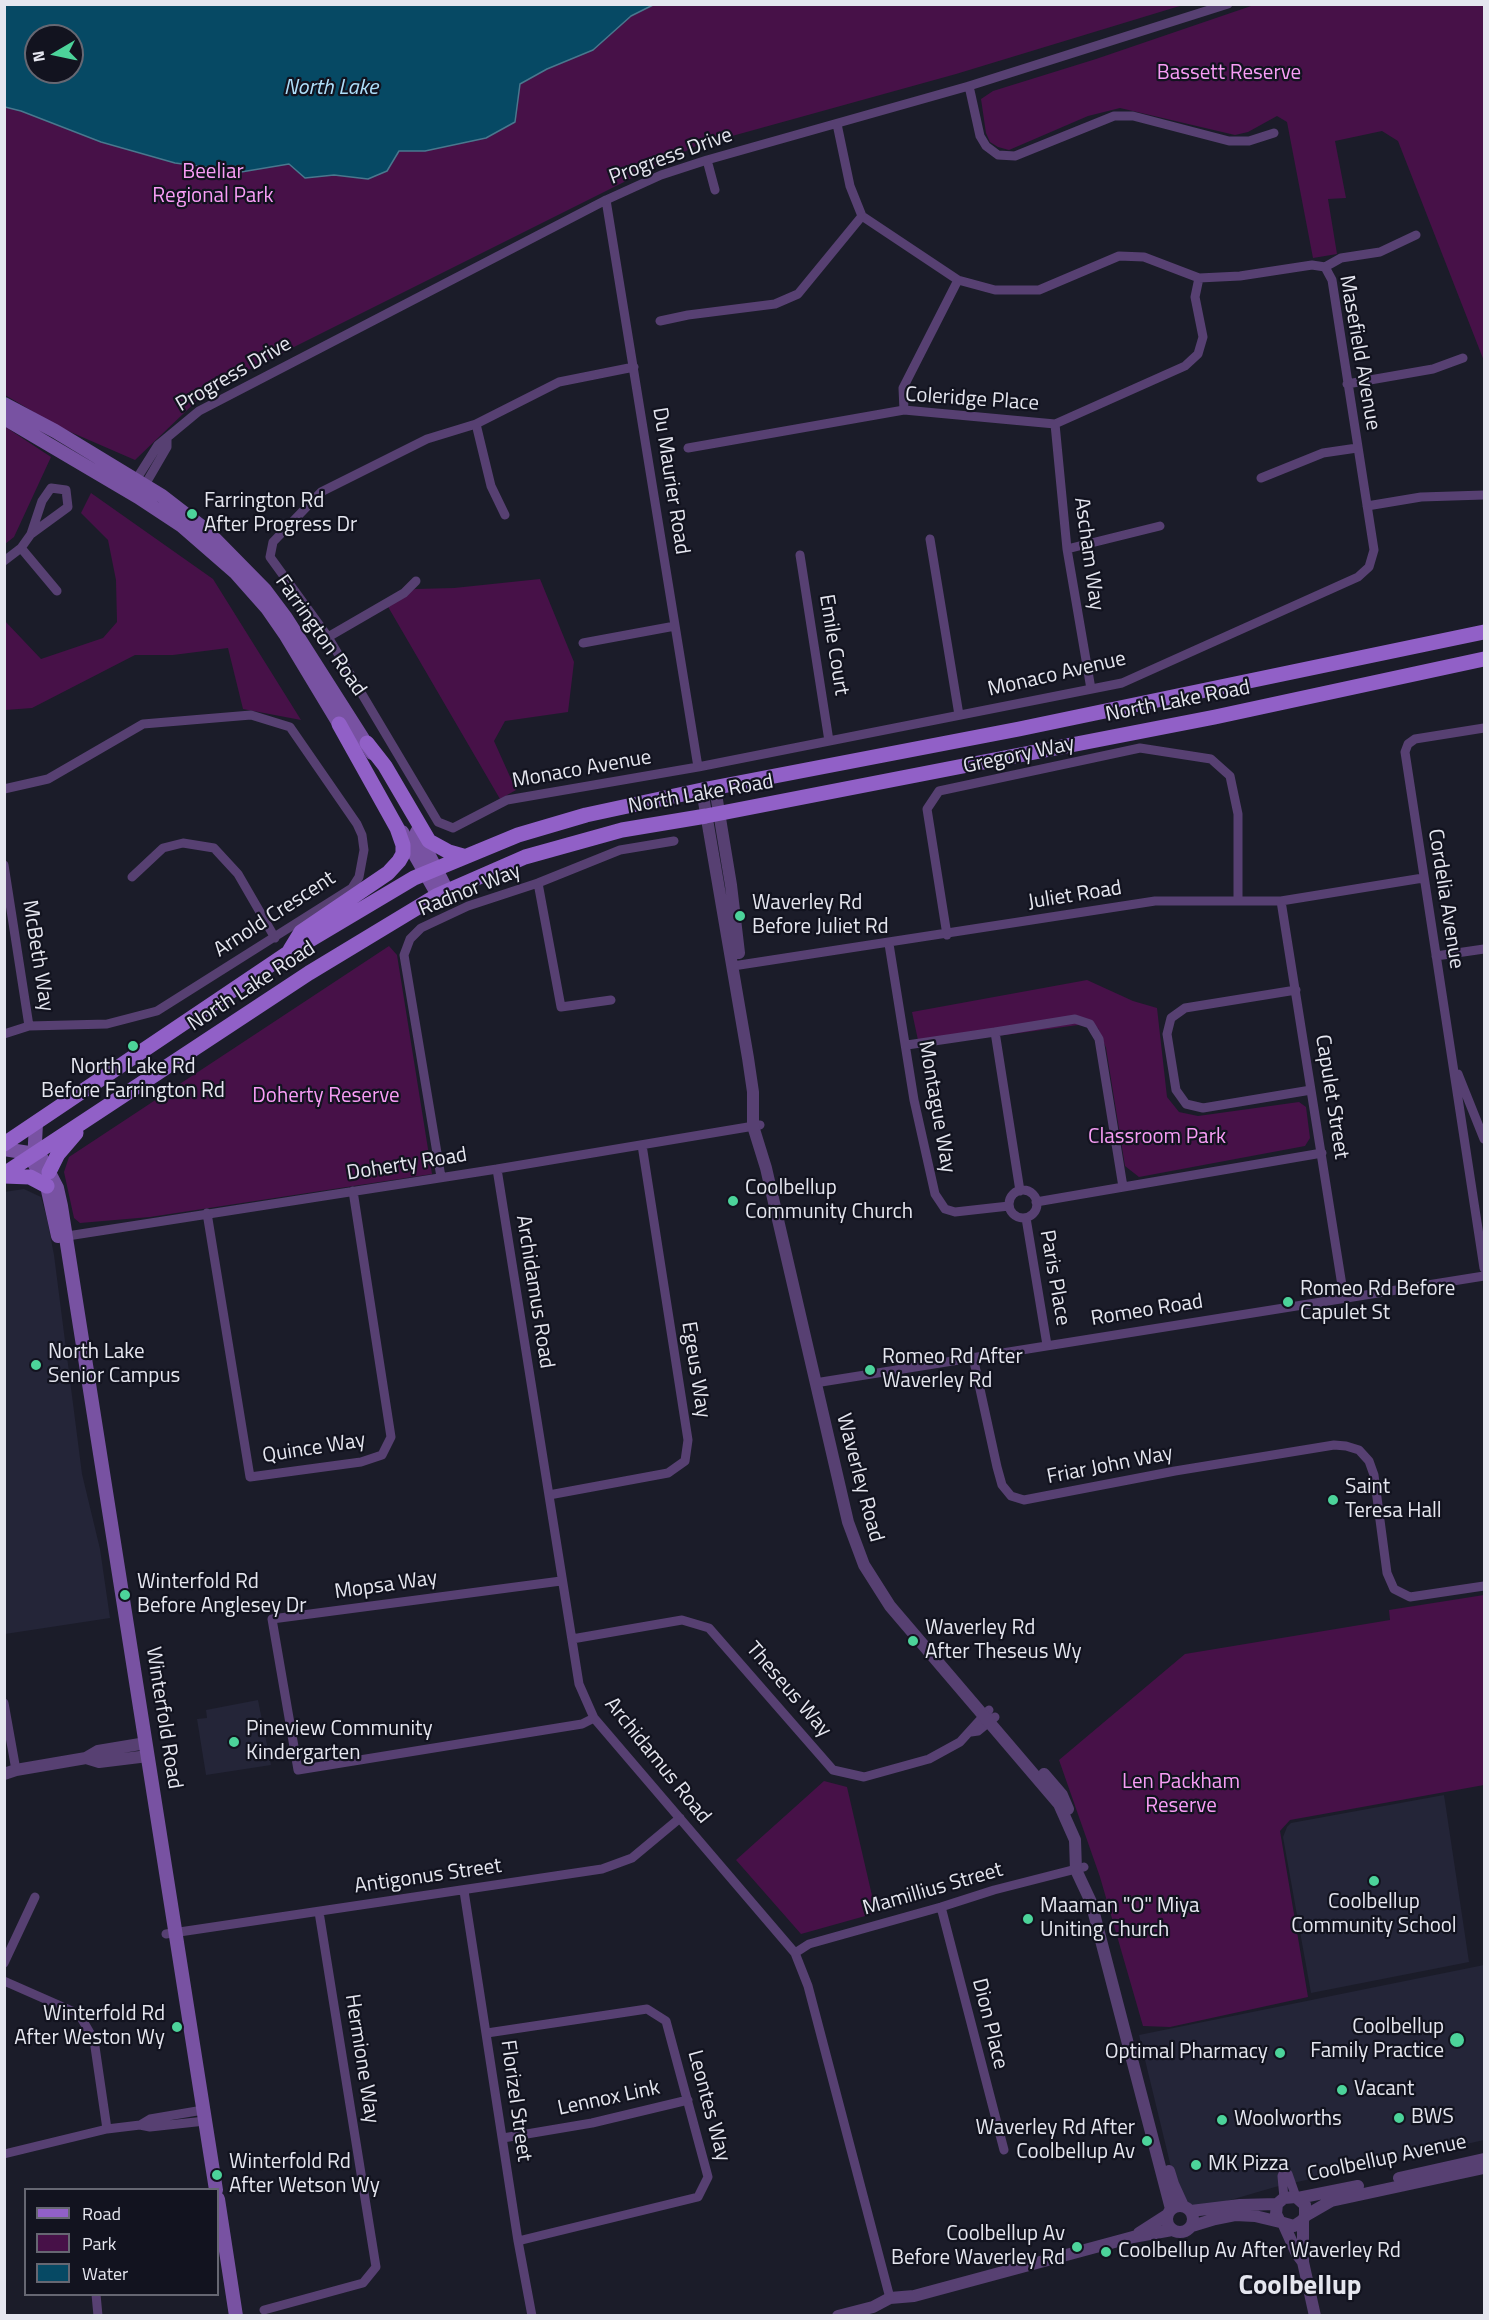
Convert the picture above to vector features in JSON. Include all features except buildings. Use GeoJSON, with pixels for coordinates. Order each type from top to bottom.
{"type":"FeatureCollection","features":[{"type":"Feature","properties":{"kind":"main road","name":"Farrington Road"},"geometry":{"type":"LineString","coordinates":[[4,404],[55,431],[137,489],[201,541],[248,586],[285,634],[431,870]]}},
{"type":"Feature","properties":{"kind":"main road","name":"Farrington Road"},"geometry":{"type":"LineString","coordinates":[[4,418],[181,510],[206,530],[265,590],[286,618],[367,743],[442,893]]}},
{"type":"Feature","properties":{"kind":"main road","name":"North Lake Road"},"geometry":{"type":"LineString","coordinates":[[4,1144],[288,953],[431,870],[539,828],[586,815],[708,789],[1019,729],[1485,632]]}},
{"type":"Feature","properties":{"kind":"main road","name":"North Lake Road"},"geometry":{"type":"LineString","coordinates":[[4,1175],[309,973],[442,893],[505,865],[566,844],[622,830],[713,815],[1204,719],[1485,659]]}},
{"type":"Feature","properties":{"kind":"main road"},"geometry":{"type":"LineString","coordinates":[[288,953],[301,932],[388,873],[403,854],[398,828],[339,724]]}},
{"type":"Feature","properties":{"kind":"main road"},"geometry":{"type":"LineString","coordinates":[[367,743],[384,766],[429,841],[449,852],[463,856]]}},
{"type":"Feature","properties":{"kind":"main road"},"geometry":{"type":"LineString","coordinates":[[4,1175],[48,1179],[58,1154],[86,1121]]}},
{"type":"Feature","properties":{"kind":"main road","name":"Winterfold Road"},"geometry":{"type":"LineString","coordinates":[[36,1123],[34,1163],[48,1179],[62,1237],[170,1933],[200,2116],[216,2188]]}},
{"type":"Feature","properties":{"kind":"main road"},"geometry":{"type":"LineString","coordinates":[[4,1149],[35,1154]]}},
{"type":"Feature","properties":{"kind":"main road","name":"Winterfold Road"},"geometry":{"type":"LineString","coordinates":[[200,2116],[208,2188]]}},
{"type":"Feature","properties":{"kind":"main road"},"geometry":{"type":"LineString","coordinates":[[219,2206],[236,2316]]}},
{"type":"Feature","properties":{"kind":"main road"},"geometry":{"type":"LineString","coordinates":[[219,2258],[228,2316]]}},
{"type":"Feature","properties":{"kind":"street","name":"Progress Drive"},"geometry":{"type":"LineString","coordinates":[[137,489],[158,445],[186,419],[199,411],[606,201],[662,175],[707,160],[969,86],[1228,4]]}},
{"type":"Feature","properties":{"kind":"street"},"geometry":{"type":"LineString","coordinates":[[969,86],[982,140],[998,154],[1009,156],[1021,154],[1114,116],[1133,116],[1229,141],[1249,141],[1274,133]]}},
{"type":"Feature","properties":{"kind":"street"},"geometry":{"type":"LineString","coordinates":[[660,321],[688,315],[775,304],[798,294],[862,216],[850,186],[837,124]]}},
{"type":"Feature","properties":{"kind":"street"},"geometry":{"type":"LineString","coordinates":[[707,160],[715,190]]}},
{"type":"Feature","properties":{"kind":"street","name":"Du Maurier Road"},"geometry":{"type":"LineString","coordinates":[[606,201],[698,767]]}},
{"type":"Feature","properties":{"kind":"street","name":"Masefield Avenue"},"geometry":{"type":"LineString","coordinates":[[862,216],[958,280],[995,290],[1039,290],[1119,256],[1144,257],[1199,278],[1240,276],[1312,265],[1325,267],[1332,280],[1374,550],[1369,567]]}},
{"type":"Feature","properties":{"kind":"street"},"geometry":{"type":"LineString","coordinates":[[1325,267],[1341,258],[1380,252],[1416,235]]}},
{"type":"Feature","properties":{"kind":"street","name":"Coleridge Place"},"geometry":{"type":"LineString","coordinates":[[688,447],[904,410],[1055,424],[1185,366],[1198,354],[1203,337],[1195,297],[1199,278]]}},
{"type":"Feature","properties":{"kind":"street"},"geometry":{"type":"LineString","coordinates":[[904,410],[903,388],[958,280]]}},
{"type":"Feature","properties":{"kind":"street"},"geometry":{"type":"LineString","coordinates":[[1347,384],[1433,369],[1463,358]]}},
{"type":"Feature","properties":{"kind":"street","name":"Monaco Avenue"},"geometry":{"type":"LineString","coordinates":[[634,367],[559,382],[476,424],[427,439],[321,492],[273,542],[270,557],[328,637],[438,822],[453,828],[507,800],[698,767],[1122,683],[1358,577],[1369,567]]}},
{"type":"Feature","properties":{"kind":"street"},"geometry":{"type":"LineString","coordinates":[[476,424],[491,486],[505,515]]}},
{"type":"Feature","properties":{"kind":"street","name":"Ascham Way"},"geometry":{"type":"LineString","coordinates":[[1055,424],[1067,549],[1091,689]]}},
{"type":"Feature","properties":{"kind":"street"},"geometry":{"type":"LineString","coordinates":[[1261,478],[1323,453],[1357,448]]}},
{"type":"Feature","properties":{"kind":"street"},"geometry":{"type":"LineString","coordinates":[[4,561],[21,548],[31,534],[42,501],[51,488],[66,490],[68,507],[31,534]]}},
{"type":"Feature","properties":{"kind":"street"},"geometry":{"type":"LineString","coordinates":[[1366,506],[1421,497],[1485,495]]}},
{"type":"Feature","properties":{"kind":"street"},"geometry":{"type":"LineString","coordinates":[[1067,549],[1160,526]]}},
{"type":"Feature","properties":{"kind":"street"},"geometry":{"type":"LineString","coordinates":[[930,539],[959,715]]}},
{"type":"Feature","properties":{"kind":"street"},"geometry":{"type":"LineString","coordinates":[[21,548],[57,591]]}},
{"type":"Feature","properties":{"kind":"street","name":"Emile Court"},"geometry":{"type":"LineString","coordinates":[[800,555],[830,741]]}},
{"type":"Feature","properties":{"kind":"street"},"geometry":{"type":"LineString","coordinates":[[328,637],[404,593],[416,580]]}},
{"type":"Feature","properties":{"kind":"street"},"geometry":{"type":"LineString","coordinates":[[583,643],[675,626]]}},
{"type":"Feature","properties":{"kind":"street","name":"Arnold Crescent"},"geometry":{"type":"LineString","coordinates":[[4,789],[48,779],[143,724],[251,715],[290,727],[357,824],[362,835],[364,850],[359,877],[352,888],[157,1011],[107,1024],[29,1026]]}},
{"type":"Feature","properties":{"kind":"street","name":"Cordelia Avenue"},"geometry":{"type":"LineString","coordinates":[[1485,728],[1416,739],[1408,744],[1405,752],[1485,1268]]}},
{"type":"Feature","properties":{"kind":"street","name":"Gregory Way"},"geometry":{"type":"LineString","coordinates":[[947,935],[927,809],[939,791],[1140,748],[1211,759],[1230,776],[1238,814],[1238,901]]}},
{"type":"Feature","properties":{"kind":"street","name":"Waverley Road"},"geometry":{"type":"LineString","coordinates":[[708,789],[731,885],[737,966],[759,1076],[757,1126],[819,1382],[841,1497],[852,1535],[864,1565],[877,1588],[904,1624],[989,1716],[1059,1804],[1075,1840],[1080,1869],[1178,2211]]}},
{"type":"Feature","properties":{"kind":"street","name":"Radnor Way"},"geometry":{"type":"LineString","coordinates":[[441,1177],[404,955],[410,939],[421,928],[468,906],[538,883],[620,850],[674,841]]}},
{"type":"Feature","properties":{"kind":"street"},"geometry":{"type":"LineString","coordinates":[[132,877],[163,848],[183,843],[214,849],[238,874],[275,938]]}},
{"type":"Feature","properties":{"kind":"street","name":"McBeth Way"},"geometry":{"type":"LineString","coordinates":[[4,865],[29,1026],[4,1034]]}},
{"type":"Feature","properties":{"kind":"street","name":"Juliet Road"},"geometry":{"type":"LineString","coordinates":[[737,966],[1155,901],[1281,901],[1423,878]]}},
{"type":"Feature","properties":{"kind":"street"},"geometry":{"type":"LineString","coordinates":[[538,883],[561,1007],[611,1000]]}},
{"type":"Feature","properties":{"kind":"street","name":"Capulet Street"},"geometry":{"type":"LineString","coordinates":[[1281,901],[1344,1298]]}},
{"type":"Feature","properties":{"kind":"street","name":"Montague Way"},"geometry":{"type":"LineString","coordinates":[[889,944],[914,1100],[930,1178],[939,1202],[945,1209],[955,1212],[1009,1206]]}},
{"type":"Feature","properties":{"kind":"street"},"geometry":{"type":"LineString","coordinates":[[1436,957],[1485,949]]}},
{"type":"Feature","properties":{"kind":"street"},"geometry":{"type":"LineString","coordinates":[[1296,990],[1185,1008],[1171,1018],[1167,1034],[1176,1090],[1186,1104],[1203,1108],[1311,1090]]}},
{"type":"Feature","properties":{"kind":"street"},"geometry":{"type":"LineString","coordinates":[[907,1046],[1076,1019],[1090,1024],[1099,1039],[1123,1187]]}},
{"type":"Feature","properties":{"kind":"street"},"geometry":{"type":"LineString","coordinates":[[995,1032],[1020,1191]]}},
{"type":"Feature","properties":{"kind":"street","name":"Cordelia Avenue"},"geometry":{"type":"LineString","coordinates":[[1452,1061],[1485,1139]]}},
{"type":"Feature","properties":{"kind":"street","name":"Doherty Road"},"geometry":{"type":"LineString","coordinates":[[62,1237],[757,1126]]}},
{"type":"Feature","properties":{"kind":"street","name":"Egeus Way"},"geometry":{"type":"LineString","coordinates":[[549,1495],[668,1473],[685,1461],[688,1440],[642,1145]]}},
{"type":"Feature","properties":{"kind":"street"},"geometry":{"type":"LineString","coordinates":[[1036,1202],[1322,1153]]}},
{"type":"Feature","properties":{"kind":"street","name":"Archidamus Road"},"geometry":{"type":"LineString","coordinates":[[497,1169],[579,1684],[594,1718],[795,1953],[808,1986],[890,2298]]}},
{"type":"Feature","properties":{"kind":"street","name":"Quince Way"},"geometry":{"type":"LineString","coordinates":[[207,1213],[250,1477],[361,1462],[382,1455],[391,1437],[353,1191]]}},
{"type":"Feature","properties":{"kind":"street"},"geometry":{"type":"LineString","coordinates":[[1020,1191],[1030,1193],[1036,1202],[1033,1214],[1026,1218],[1015,1216],[1009,1206],[1013,1195],[1020,1191]]}},
{"type":"Feature","properties":{"kind":"street","name":"Paris Place"},"geometry":{"type":"LineString","coordinates":[[1026,1218],[1047,1345]]}},
{"type":"Feature","properties":{"kind":"street","name":"Romeo Road"},"geometry":{"type":"LineString","coordinates":[[819,1382],[1485,1276]]}},
{"type":"Feature","properties":{"kind":"street","name":"Friar John Way"},"geometry":{"type":"LineString","coordinates":[[974,1357],[1002,1485],[1011,1496],[1024,1500],[1175,1471],[1346,1446],[1359,1450],[1369,1461],[1374,1475],[1388,1573],[1394,1589],[1410,1597],[1485,1586]]}},
{"type":"Feature","properties":{"kind":"street","name":"Mopsa Way"},"geometry":{"type":"LineString","coordinates":[[561,1581],[272,1619],[298,1770],[582,1724],[594,1718]]}},
{"type":"Feature","properties":{"kind":"street","name":"Theseus Way"},"geometry":{"type":"LineString","coordinates":[[572,1639],[682,1620],[709,1628],[833,1770],[864,1777],[930,1759],[960,1742],[971,1732],[978,1731],[989,1716]]}},
{"type":"Feature","properties":{"kind":"street"},"geometry":{"type":"LineString","coordinates":[[4,1703],[10,1772],[86,1758],[99,1762],[142,1750]]}},
{"type":"Feature","properties":{"kind":"street","name":"Antigonus Street"},"geometry":{"type":"LineString","coordinates":[[170,1933],[602,1869],[632,1858],[680,1818]]}},
{"type":"Feature","properties":{"kind":"street","name":"Mamillius Street"},"geometry":{"type":"LineString","coordinates":[[795,1953],[809,1944],[994,1890],[1080,1869]]}},
{"type":"Feature","properties":{"kind":"street","name":"Florizel Street"},"geometry":{"type":"LineString","coordinates":[[464,1891],[518,2241],[532,2316]]}},
{"type":"Feature","properties":{"kind":"street"},"geometry":{"type":"LineString","coordinates":[[4,1963],[35,1897]]}},
{"type":"Feature","properties":{"kind":"street","name":"Dion Place"},"geometry":{"type":"LineString","coordinates":[[941,1907],[1004,2150]]}},
{"type":"Feature","properties":{"kind":"street","name":"Hermione Way"},"geometry":{"type":"LineString","coordinates":[[264,2310],[363,2283],[376,2267],[319,1912]]}},
{"type":"Feature","properties":{"kind":"street"},"geometry":{"type":"LineString","coordinates":[[4,1981],[79,2014],[94,2040],[107,2129]]}},
{"type":"Feature","properties":{"kind":"street","name":"Leontes Way"},"geometry":{"type":"LineString","coordinates":[[487,2033],[647,2009],[666,2021],[708,2177],[698,2197],[518,2241]]}},
{"type":"Feature","properties":{"kind":"street","name":"Lennox Link"},"geometry":{"type":"LineString","coordinates":[[503,2138],[592,2123],[688,2100]]}},
{"type":"Feature","properties":{"kind":"street"},"geometry":{"type":"LineString","coordinates":[[4,2154],[107,2129],[140,2125],[150,2127],[200,2116]]}},
{"type":"Feature","properties":{"kind":"street","name":"Coolbellup Avenue"},"geometry":{"type":"LineString","coordinates":[[1304,2218],[1331,2201],[1485,2159]]}},
{"type":"Feature","properties":{"kind":"street","name":"Coolbellup Avenue"},"geometry":{"type":"LineString","coordinates":[[1133,2237],[1178,2211],[1316,2196],[1485,2168]]}},
{"type":"Feature","properties":{"kind":"street"},"geometry":{"type":"LineString","coordinates":[[1303,2262],[1276,2214],[1289,2199],[1305,2205],[1303,2262],[1315,2316]]}},
{"type":"Feature","properties":{"kind":"street"},"geometry":{"type":"LineString","coordinates":[[1192,2226],[1193,2217],[1178,2211],[1167,2222],[1172,2230],[1180,2233],[1189,2230],[1192,2226],[1234,2215],[1255,2216],[1294,2226],[1304,2218]]}},
{"type":"Feature","properties":{"kind":"street","name":"Coolbellup Avenue"},"geometry":{"type":"LineString","coordinates":[[838,2316],[873,2307],[890,2298],[914,2296],[1133,2237],[1172,2230]]}},
{"type":"Feature","properties":{"kind":"street"},"geometry":{"type":"LineString","coordinates":[[96,2296],[98,2316]]}},
{"type":"Feature","properties":{"kind":"shaded area","name":"North Lake Senior Campus"},"geometry":{"type":"Polygon","coordinates":[[[24,1189],[41,1197],[47,1219],[54,1255],[82,1474],[100,1549],[110,1618],[5,1634],[4,1192],[24,1189]]]}},
{"type":"Feature","properties":{"kind":"shaded area","name":"Pineview Community Kindergarten"},"geometry":{"type":"Polygon","coordinates":[[[258,1700],[271,1765],[206,1775],[197,1719],[207,1718],[206,1710],[258,1700]]]}},
{"type":"Feature","properties":{"kind":"shaded area","name":"Coolbellup Community School"},"geometry":{"type":"Polygon","coordinates":[[[1444,1795],[1469,1962],[1311,1993],[1283,1837],[1287,1827],[1291,1823],[1444,1795]]]}},
{"type":"Feature","properties":{"kind":"shaded area"},"geometry":{"type":"Polygon","coordinates":[[[1484,1965],[1484,2140],[1196,2207],[1178,2196],[1139,2035],[1484,1965]]]}},
{"type":"Feature","properties":{"kind":"green space","name":"Bassett Reserve"},"geometry":{"type":"Polygon","coordinates":[[[1257,4],[1484,5],[1484,361],[1398,141],[1382,131],[1335,141],[1346,198],[1328,199],[1337,254],[1313,258],[1287,122],[1277,116],[1248,132],[1235,135],[1120,108],[1088,116],[1009,150],[990,142],[986,133],[981,99],[993,91],[1096,59],[1257,4]]]}},
{"type":"Feature","properties":{"kind":"green space","name":"Beeliar Regional Park"},"geometry":{"type":"Polygon","coordinates":[[[5,5],[1183,5],[956,74],[696,146],[208,390],[135,460],[59,427],[5,395],[5,5]]]}},
{"type":"Feature","properties":{"kind":"green space"},"geometry":{"type":"Polygon","coordinates":[[[4,426],[51,457],[14,537],[5,544],[4,426]]]}},
{"type":"Feature","properties":{"kind":"green space"},"geometry":{"type":"Polygon","coordinates":[[[91,493],[213,579],[301,720],[243,709],[228,648],[173,655],[135,655],[32,708],[5,710],[4,620],[41,659],[103,638],[117,622],[116,580],[108,540],[81,513],[91,493]]]}},
{"type":"Feature","properties":{"kind":"green space"},"geometry":{"type":"Polygon","coordinates":[[[540,579],[574,662],[568,712],[505,721],[494,741],[516,790],[500,799],[387,605],[415,589],[454,588],[540,579]]]}},
{"type":"Feature","properties":{"kind":"green space","name":"Doherty Reserve"},"geometry":{"type":"Polygon","coordinates":[[[389,946],[397,955],[432,1174],[150,1217],[80,1223],[74,1218],[64,1172],[69,1157],[389,946]]]}},
{"type":"Feature","properties":{"kind":"green space","name":"Classroom Park"},"geometry":{"type":"Polygon","coordinates":[[[1087,980],[1133,1001],[1157,1008],[1167,1097],[1179,1112],[1198,1116],[1299,1102],[1306,1107],[1310,1138],[1305,1146],[1139,1177],[1125,1166],[1106,1048],[1098,1028],[1078,1025],[1005,1035],[918,1040],[912,1012],[1087,980]]]}},
{"type":"Feature","properties":{"kind":"green space","name":"Len Packham Reserve"},"geometry":{"type":"Polygon","coordinates":[[[1484,1595],[1484,1785],[1290,1820],[1280,1831],[1308,1997],[1170,2027],[1143,2026],[1100,1877],[1059,1760],[1185,1654],[1390,1620],[1389,1610],[1484,1595]]]}},
{"type":"Feature","properties":{"kind":"green space"},"geometry":{"type":"Polygon","coordinates":[[[824,1781],[847,1787],[876,1913],[801,1934],[736,1860],[824,1781]]]}},
{"type":"Feature","properties":{"kind":"water","name":"North Lake"},"geometry":{"type":"Polygon","coordinates":[[[5,4],[653,5],[631,16],[593,50],[547,69],[520,84],[515,122],[486,138],[425,151],[399,151],[387,171],[368,179],[334,175],[305,178],[289,164],[241,172],[175,163],[101,142],[5,107],[5,4]]]}},
{"type":"Feature","properties":{"kind":"place","name":"Farrington Rd After Progress Dr"},"geometry":{"type":"Point","coordinates":[192,514]}},
{"type":"Feature","properties":{"kind":"place","name":"Waverley Rd Before Juliet Rd"},"geometry":{"type":"Point","coordinates":[740,916]}},
{"type":"Feature","properties":{"kind":"place","name":"North Lake Rd Before Farrington Rd"},"geometry":{"type":"Point","coordinates":[133,1046]}},
{"type":"Feature","properties":{"kind":"place","name":"Coolbellup Community Church"},"geometry":{"type":"Point","coordinates":[733,1201]}},
{"type":"Feature","properties":{"kind":"place","name":"Romeo Rd Before Capulet St"},"geometry":{"type":"Point","coordinates":[1288,1302]}},
{"type":"Feature","properties":{"kind":"place","name":"North Lake Senior Campus"},"geometry":{"type":"Point","coordinates":[36,1365]}},
{"type":"Feature","properties":{"kind":"place","name":"Romeo Rd After Waverley Rd"},"geometry":{"type":"Point","coordinates":[870,1370]}},
{"type":"Feature","properties":{"kind":"place","name":"Saint Teresa Hall"},"geometry":{"type":"Point","coordinates":[1333,1500]}},
{"type":"Feature","properties":{"kind":"place","name":"Winterfold Rd Before Anglesey Dr"},"geometry":{"type":"Point","coordinates":[125,1595]}},
{"type":"Feature","properties":{"kind":"place","name":"Waverley Rd After Theseus Wy"},"geometry":{"type":"Point","coordinates":[913,1641]}},
{"type":"Feature","properties":{"kind":"place","name":"Pineview Community Kindergarten"},"geometry":{"type":"Point","coordinates":[234,1742]}},
{"type":"Feature","properties":{"kind":"place","name":"Coolbellup Community School"},"geometry":{"type":"Point","coordinates":[1374,1881]}},
{"type":"Feature","properties":{"kind":"place","name":"Maaman \"O\" Miya Uniting Church"},"geometry":{"type":"Point","coordinates":[1028,1919]}},
{"type":"Feature","properties":{"kind":"place","name":"Winterfold Rd After Weston Wy"},"geometry":{"type":"Point","coordinates":[177,2027]}},
{"type":"Feature","properties":{"kind":"place","name":"Coolbellup Family Practice"},"geometry":{"type":"Point","coordinates":[1457,2040]}},
{"type":"Feature","properties":{"kind":"place","name":"Optimal Pharmacy"},"geometry":{"type":"Point","coordinates":[1280,2053]}},
{"type":"Feature","properties":{"kind":"place","name":"Vacant"},"geometry":{"type":"Point","coordinates":[1342,2090]}},
{"type":"Feature","properties":{"kind":"place","name":"BWS"},"geometry":{"type":"Point","coordinates":[1399,2118]}},
{"type":"Feature","properties":{"kind":"place","name":"Woolworths"},"geometry":{"type":"Point","coordinates":[1222,2120]}},
{"type":"Feature","properties":{"kind":"place","name":"Waverley Rd After Coolbellup Av"},"geometry":{"type":"Point","coordinates":[1147,2141]}},
{"type":"Feature","properties":{"kind":"place","name":"MK Pizza"},"geometry":{"type":"Point","coordinates":[1196,2165]}},
{"type":"Feature","properties":{"kind":"place","name":"Winterfold Rd After Wetson Wy"},"geometry":{"type":"Point","coordinates":[217,2175]}},
{"type":"Feature","properties":{"kind":"place","name":"Coolbellup Av Before Waverley Rd"},"geometry":{"type":"Point","coordinates":[1077,2247]}},
{"type":"Feature","properties":{"kind":"place","name":"Coolbellup Av After Waverley Rd"},"geometry":{"type":"Point","coordinates":[1106,2252]}},
{"type":"Feature","properties":{"kind":"district","name":"Coolbellup"},"geometry":{"type":"Point","coordinates":[1300,2287]}}]}
